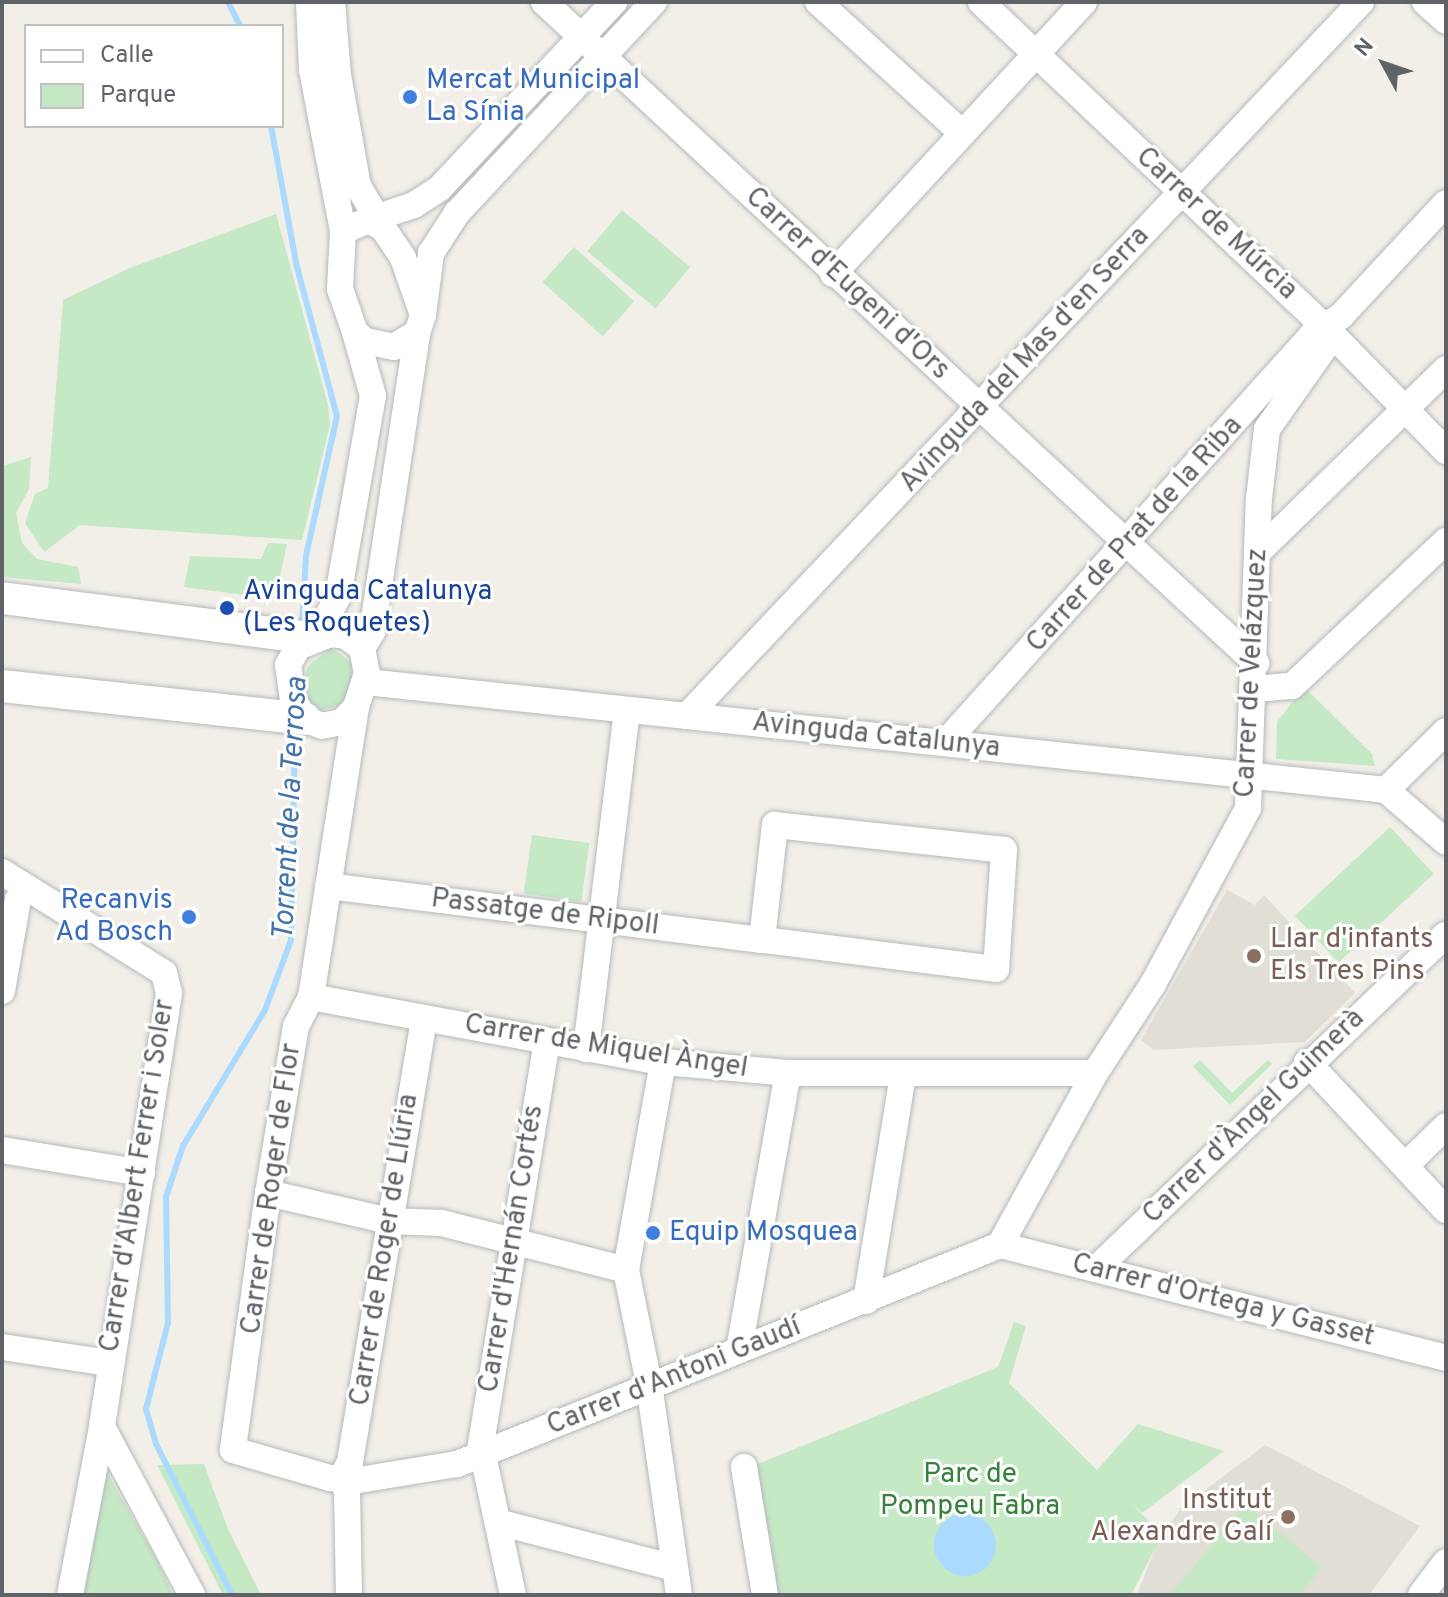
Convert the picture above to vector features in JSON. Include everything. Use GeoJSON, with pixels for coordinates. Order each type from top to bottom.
{"type":"FeatureCollection","features":[{"type":"Feature","properties":{"kind":"street"},"geometry":{"type":"LineString","coordinates":[[309,2],[312,70],[343,231],[340,289],[373,396],[338,596],[314,638],[298,647],[288,665],[288,683],[314,723]]}},
{"type":"Feature","properties":{"kind":"street"},"geometry":{"type":"LineString","coordinates":[[332,2],[346,133],[360,194],[403,258],[420,324],[407,343],[382,347],[355,332]]}},
{"type":"Feature","properties":{"kind":"street","name":"Carrer d'Eugeni d'Ors"},"geometry":{"type":"LineString","coordinates":[[544,2],[980,408],[1256,676]]}},
{"type":"Feature","properties":{"kind":"street"},"geometry":{"type":"LineString","coordinates":[[343,231],[376,222],[414,205],[440,188],[614,2]]}},
{"type":"Feature","properties":{"kind":"street"},"geometry":{"type":"LineString","coordinates":[[2,686],[314,723],[342,722],[356,707],[366,682],[362,648],[372,632],[431,253],[457,213],[654,2]]}},
{"type":"Feature","properties":{"kind":"street"},"geometry":{"type":"LineString","coordinates":[[818,2],[962,133]]}},
{"type":"Feature","properties":{"kind":"street","name":"Carrer de Múrcia"},"geometry":{"type":"LineString","coordinates":[[981,2],[1324,326],[1446,451]]}},
{"type":"Feature","properties":{"kind":"street"},"geometry":{"type":"LineString","coordinates":[[833,274],[1084,2]]}},
{"type":"Feature","properties":{"kind":"street","name":"Avinguda del Mas d'en Serra"},"geometry":{"type":"LineString","coordinates":[[687,716],[1361,2]]}},
{"type":"Feature","properties":{"kind":"street"},"geometry":{"type":"LineString","coordinates":[[1425,2],[1446,21]]}},
{"type":"Feature","properties":{"kind":"street"},"geometry":{"type":"LineString","coordinates":[[1324,326],[1341,316],[1446,203]]}},
{"type":"Feature","properties":{"kind":"street","name":"Carrer de Prat de la Riba"},"geometry":{"type":"LineString","coordinates":[[945,743],[1324,326]]}},
{"type":"Feature","properties":{"kind":"street","name":"Carrer de Velázquez"},"geometry":{"type":"LineString","coordinates":[[1000,1245],[1095,1073],[1153,984],[1248,808],[1256,676],[1258,552],[1267,429],[1327,344],[1324,326]]}},
{"type":"Feature","properties":{"kind":"street"},"geometry":{"type":"LineString","coordinates":[[1258,552],[1404,407],[1441,382]]}},
{"type":"Feature","properties":{"kind":"street"},"geometry":{"type":"LineString","coordinates":[[1256,676],[1292,686],[1446,541]]}},
{"type":"Feature","properties":{"kind":"street"},"geometry":{"type":"LineString","coordinates":[[2,598],[314,638],[346,636],[362,648]]}},
{"type":"Feature","properties":{"kind":"street","name":"Avinguda Catalunya"},"geometry":{"type":"LineString","coordinates":[[366,682],[1386,790]]}},
{"type":"Feature","properties":{"kind":"street","name":"Carrer de Roger de Flor"},"geometry":{"type":"LineString","coordinates":[[341,1479],[233,1450],[268,1193],[296,1026],[311,997],[356,707]]}},
{"type":"Feature","properties":{"kind":"street"},"geometry":{"type":"LineString","coordinates":[[586,1049],[627,710]]}},
{"type":"Feature","properties":{"kind":"street","name":"Carrer de Roger de Flor"},"geometry":{"type":"LineString","coordinates":[[314,723],[343,755],[344,788]]}},
{"type":"Feature","properties":{"kind":"street"},"geometry":{"type":"LineString","coordinates":[[1446,731],[1386,790],[1446,842]]}},
{"type":"Feature","properties":{"kind":"street","name":"Passatge de Ripoll"},"geometry":{"type":"LineString","coordinates":[[328,886],[602,921],[996,969],[1004,850],[775,825],[762,940]]}},
{"type":"Feature","properties":{"kind":"street","name":"Carrer d'Albert Ferrer i Soler"},"geometry":{"type":"LineString","coordinates":[[2,872],[164,973],[169,993],[109,1363],[102,1427],[70,1595]]}},
{"type":"Feature","properties":{"kind":"street"},"geometry":{"type":"LineString","coordinates":[[2,991],[18,899]]}},
{"type":"Feature","properties":{"kind":"street","name":"Carrer d'Àngel Guimerà"},"geometry":{"type":"LineString","coordinates":[[1098,1267],[1307,1062],[1446,935]]}},
{"type":"Feature","properties":{"kind":"street","name":"Carrer de Miquel Àngel"},"geometry":{"type":"LineString","coordinates":[[311,997],[663,1062],[788,1073],[903,1076],[1095,1073]]}},
{"type":"Feature","properties":{"kind":"street","name":"Carrer de Roger de Llúria"},"geometry":{"type":"LineString","coordinates":[[341,1479],[350,1462],[424,1019]]}},
{"type":"Feature","properties":{"kind":"street","name":"Carrer d'Hernán Cortés"},"geometry":{"type":"LineString","coordinates":[[479,1456],[512,1240],[547,1042]]}},
{"type":"Feature","properties":{"kind":"street"},"geometry":{"type":"LineString","coordinates":[[663,1062],[626,1270],[649,1384],[679,1595]]}},
{"type":"Feature","properties":{"kind":"street"},"geometry":{"type":"LineString","coordinates":[[1307,1062],[1446,1210]]}},
{"type":"Feature","properties":{"kind":"street"},"geometry":{"type":"LineString","coordinates":[[739,1350],[788,1073]]}},
{"type":"Feature","properties":{"kind":"street"},"geometry":{"type":"LineString","coordinates":[[866,1301],[903,1076]]}},
{"type":"Feature","properties":{"kind":"street"},"geometry":{"type":"LineString","coordinates":[[1405,1166],[1446,1126]]}},
{"type":"Feature","properties":{"kind":"street"},"geometry":{"type":"LineString","coordinates":[[2,1150],[142,1173]]}},
{"type":"Feature","properties":{"kind":"street"},"geometry":{"type":"LineString","coordinates":[[268,1193],[389,1221],[442,1223],[626,1270]]}},
{"type":"Feature","properties":{"kind":"street","name":"Carrer d'Ortega y Gasset"},"geometry":{"type":"LineString","coordinates":[[1000,1245],[1098,1267],[1446,1358]]}},
{"type":"Feature","properties":{"kind":"street","name":"Carrer d'Antoni Gaudí"},"geometry":{"type":"LineString","coordinates":[[341,1479],[457,1464],[1000,1245]]}},
{"type":"Feature","properties":{"kind":"street"},"geometry":{"type":"LineString","coordinates":[[2,1347],[109,1363]]}},
{"type":"Feature","properties":{"kind":"street"},"geometry":{"type":"LineString","coordinates":[[102,1427],[192,1595]]}},
{"type":"Feature","properties":{"kind":"street"},"geometry":{"type":"LineString","coordinates":[[479,1456],[498,1522],[513,1595]]}},
{"type":"Feature","properties":{"kind":"street"},"geometry":{"type":"LineString","coordinates":[[744,1467],[765,1595]]}},
{"type":"Feature","properties":{"kind":"street"},"geometry":{"type":"LineString","coordinates":[[341,1479],[347,1491],[349,1595]]}},
{"type":"Feature","properties":{"kind":"street"},"geometry":{"type":"LineString","coordinates":[[498,1522],[674,1568]]}},
{"type":"Feature","properties":{"kind":"street"},"geometry":{"type":"LineString","coordinates":[[1421,1595],[1446,1562]]}},
{"type":"Feature","properties":{"kind":"shaded area","name":"Llar d'infants Els Tres Pins"},"geometry":{"type":"Polygon","coordinates":[[[1227,890],[1255,905],[1264,895],[1355,993],[1305,1042],[1153,1050],[1141,1040],[1227,890]]]}},
{"type":"Feature","properties":{"kind":"shaded area","name":"Institut Alexandre Galí"},"geometry":{"type":"Polygon","coordinates":[[[1265,1445],[1420,1526],[1369,1595],[1137,1595],[1157,1543],[1181,1508],[1265,1445]]]}},
{"type":"Feature","properties":{"kind":"green space"},"geometry":{"type":"Polygon","coordinates":[[[622,210],[690,267],[655,309],[587,251],[622,210]]]}},
{"type":"Feature","properties":{"kind":"green space"},"geometry":{"type":"Polygon","coordinates":[[[276,214],[328,405],[330,425],[302,540],[80,525],[44,552],[25,523],[35,494],[48,488],[63,300],[130,268],[276,214]]]}},
{"type":"Feature","properties":{"kind":"green space"},"geometry":{"type":"Polygon","coordinates":[[[574,247],[634,301],[603,336],[543,282],[574,247]]]}},
{"type":"Feature","properties":{"kind":"green space"},"geometry":{"type":"Polygon","coordinates":[[[31,457],[29,489],[16,513],[22,543],[37,559],[78,567],[81,584],[2,577],[2,466],[31,457]]]}},
{"type":"Feature","properties":{"kind":"green space"},"geometry":{"type":"Polygon","coordinates":[[[268,543],[287,544],[277,591],[246,589],[244,595],[184,587],[190,556],[261,559],[268,543]]]}},
{"type":"Feature","properties":{"kind":"green space"},"geometry":{"type":"Polygon","coordinates":[[[331,648],[351,662],[353,683],[343,705],[321,710],[305,698],[303,684],[308,666],[331,648]]]}},
{"type":"Feature","properties":{"kind":"green space"},"geometry":{"type":"Polygon","coordinates":[[[1304,687],[1372,754],[1375,766],[1276,759],[1277,722],[1304,687]]]}},
{"type":"Feature","properties":{"kind":"green space"},"geometry":{"type":"Polygon","coordinates":[[[1390,827],[1434,874],[1339,962],[1295,916],[1390,827]]]}},
{"type":"Feature","properties":{"kind":"green space"},"geometry":{"type":"Polygon","coordinates":[[[532,835],[589,843],[581,901],[524,893],[532,835]]]}},
{"type":"Feature","properties":{"kind":"green space"},"geometry":{"type":"Polygon","coordinates":[[[1200,1060],[1232,1093],[1268,1060],[1272,1064],[1230,1105],[1193,1066],[1200,1060]]]}},
{"type":"Feature","properties":{"kind":"green space","name":"Parc de Pompeu Fabra"},"geometry":{"type":"Polygon","coordinates":[[[1014,1322],[1026,1326],[1009,1383],[1097,1470],[1138,1424],[1224,1451],[1142,1513],[1130,1502],[1162,1535],[1131,1595],[772,1595],[750,1467],[998,1367],[1014,1322]]]}},
{"type":"Feature","properties":{"kind":"green space"},"geometry":{"type":"Polygon","coordinates":[[[204,1464],[228,1529],[261,1595],[223,1595],[157,1465],[204,1464]]]}},
{"type":"Feature","properties":{"kind":"green space"},"geometry":{"type":"Polygon","coordinates":[[[105,1469],[159,1564],[173,1595],[79,1595],[105,1469]]]}},
{"type":"Feature","properties":{"kind":"green space"},"geometry":{"type":"Polygon","coordinates":[[[1245,1504],[1322,1567],[1300,1595],[1170,1595],[1245,1504]]]}},
{"type":"Feature","properties":{"kind":"water"},"geometry":{"type":"Polygon","coordinates":[[[965,1514],[987,1523],[996,1545],[987,1567],[965,1576],[943,1567],[934,1545],[943,1523],[965,1514]]]}},
{"type":"Feature","properties":{"kind":"waterway","name":"Torrent de la Terrosa"},"geometry":{"type":"LineString","coordinates":[[228,2],[239,24]]}},
{"type":"Feature","properties":{"kind":"waterway","name":"Torrent de la Terrosa"},"geometry":{"type":"LineString","coordinates":[[271,128],[297,267],[337,416],[306,556],[302,627]]}},
{"type":"Feature","properties":{"kind":"waterway","name":"Torrent de la Terrosa"},"geometry":{"type":"LineString","coordinates":[[232,1595],[156,1444],[146,1409],[168,1323],[166,1197],[183,1146],[265,1010],[291,940],[295,726]]}},
{"type":"Feature","properties":{"kind":"place","name":"Mercat Municipal La Sínia"},"geometry":{"type":"Point","coordinates":[410,97]}},
{"type":"Feature","properties":{"kind":"place","name":"Avinguda Catalunya (Les Roquetes)"},"geometry":{"type":"Point","coordinates":[227,608]}},
{"type":"Feature","properties":{"kind":"place","name":"Recanvis Ad Bosch"},"geometry":{"type":"Point","coordinates":[189,917]}},
{"type":"Feature","properties":{"kind":"place","name":"Llar d'infants Els Tres Pins"},"geometry":{"type":"Point","coordinates":[1254,956]}},
{"type":"Feature","properties":{"kind":"place","name":"Equip Mosquea"},"geometry":{"type":"Point","coordinates":[653,1233]}},
{"type":"Feature","properties":{"kind":"place","name":"Institut Alexandre Galí"},"geometry":{"type":"Point","coordinates":[1288,1517]}}]}
